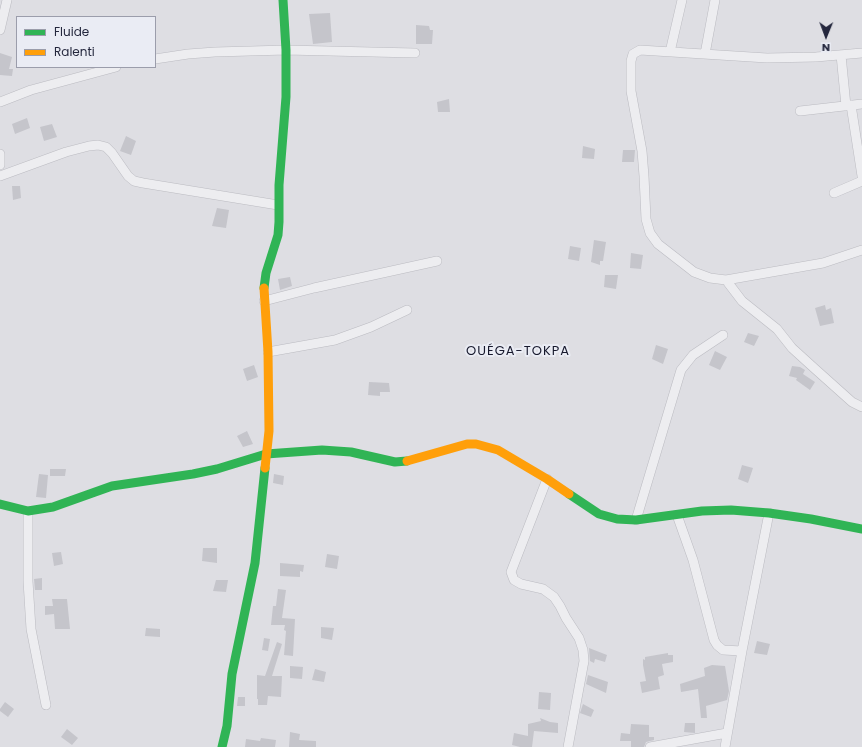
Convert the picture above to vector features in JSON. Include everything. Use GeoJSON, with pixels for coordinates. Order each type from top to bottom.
{"type":"FeatureCollection","features":[{"type":"Feature","properties":{"kind":"street"},"geometry":{"type":"LineString","coordinates":[[0,30],[7,0]]}},
{"type":"Feature","properties":{"kind":"street"},"geometry":{"type":"LineString","coordinates":[[222,747],[230,703],[232,674],[255,563],[269,431],[268,352],[264,301],[266,273],[278,235],[279,222],[278,205],[286,96],[286,50],[283,0]]}},
{"type":"Feature","properties":{"kind":"street"},"geometry":{"type":"LineString","coordinates":[[670,52],[682,0]]}},
{"type":"Feature","properties":{"kind":"street"},"geometry":{"type":"LineString","coordinates":[[705,54],[715,0]]}},
{"type":"Feature","properties":{"kind":"street"},"geometry":{"type":"LineString","coordinates":[[156,59],[215,52],[286,50],[415,53]]}},
{"type":"Feature","properties":{"kind":"street"},"geometry":{"type":"LineString","coordinates":[[862,53],[841,56],[768,58],[640,50],[632,54],[630,61],[632,92],[644,170],[646,219],[650,233],[658,244],[694,272],[710,278],[726,280],[823,263],[862,250]]}},
{"type":"Feature","properties":{"kind":"street"},"geometry":{"type":"LineString","coordinates":[[841,56],[862,176]]}},
{"type":"Feature","properties":{"kind":"street"},"geometry":{"type":"LineString","coordinates":[[0,102],[31,90],[112,68]]}},
{"type":"Feature","properties":{"kind":"street"},"geometry":{"type":"LineString","coordinates":[[800,111],[862,104]]}},
{"type":"Feature","properties":{"kind":"street"},"geometry":{"type":"LineString","coordinates":[[0,176],[66,152],[98,145],[106,147],[112,153],[128,176],[134,181],[278,205]]}},
{"type":"Feature","properties":{"kind":"street"},"geometry":{"type":"LineString","coordinates":[[0,154],[0,165]]}},
{"type":"Feature","properties":{"kind":"street"},"geometry":{"type":"LineString","coordinates":[[834,193],[862,181]]}},
{"type":"Feature","properties":{"kind":"street"},"geometry":{"type":"LineString","coordinates":[[264,301],[314,288],[437,261]]}},
{"type":"Feature","properties":{"kind":"street"},"geometry":{"type":"LineString","coordinates":[[726,280],[742,301],[777,329],[792,348],[852,402],[862,407]]}},
{"type":"Feature","properties":{"kind":"street"},"geometry":{"type":"LineString","coordinates":[[268,352],[335,340],[370,327],[407,310]]}},
{"type":"Feature","properties":{"kind":"street"},"geometry":{"type":"LineString","coordinates":[[636,520],[681,370],[693,355],[723,335]]}},
{"type":"Feature","properties":{"kind":"street"},"geometry":{"type":"LineString","coordinates":[[0,504],[28,511],[53,507],[112,486],[199,473],[243,462],[266,454],[322,450],[351,452],[395,462],[409,461],[467,444],[476,444],[498,450],[547,479],[599,514],[617,519],[636,520],[702,511],[731,510],[769,513],[819,520],[862,529]]}},
{"type":"Feature","properties":{"kind":"street"},"geometry":{"type":"LineString","coordinates":[[547,479],[511,572],[514,580],[543,590],[554,596],[581,644],[584,661],[568,747]]}},
{"type":"Feature","properties":{"kind":"street"},"geometry":{"type":"LineString","coordinates":[[28,511],[28,581],[31,629],[46,705]]}},
{"type":"Feature","properties":{"kind":"street"},"geometry":{"type":"LineString","coordinates":[[725,747],[742,650],[769,513]]}},
{"type":"Feature","properties":{"kind":"street"},"geometry":{"type":"LineString","coordinates":[[677,515],[693,560],[714,640],[723,650],[742,650]]}},
{"type":"Feature","properties":{"kind":"street"},"geometry":{"type":"LineString","coordinates":[[650,747],[727,733]]}},
{"type":"Feature","properties":{"kind":"building"},"geometry":{"type":"Polygon","coordinates":[[[330,13],[332,42],[313,44],[309,14],[330,13]]]}},
{"type":"Feature","properties":{"kind":"building"},"geometry":{"type":"Polygon","coordinates":[[[416,25],[429,26],[430,30],[433,30],[432,44],[416,44],[416,25]]]}},
{"type":"Feature","properties":{"kind":"building"},"geometry":{"type":"Polygon","coordinates":[[[0,53],[12,57],[9,69],[13,69],[12,76],[0,75],[0,53]]]}},
{"type":"Feature","properties":{"kind":"building"},"geometry":{"type":"Polygon","coordinates":[[[449,99],[450,112],[438,112],[437,102],[449,99]]]}},
{"type":"Feature","properties":{"kind":"building"},"geometry":{"type":"Polygon","coordinates":[[[27,118],[30,128],[15,134],[12,124],[27,118]]]}},
{"type":"Feature","properties":{"kind":"building"},"geometry":{"type":"Polygon","coordinates":[[[52,124],[57,137],[44,141],[40,127],[52,124]]]}},
{"type":"Feature","properties":{"kind":"building"},"geometry":{"type":"Polygon","coordinates":[[[126,136],[136,141],[131,155],[120,151],[126,136]]]}},
{"type":"Feature","properties":{"kind":"building"},"geometry":{"type":"Polygon","coordinates":[[[583,146],[595,149],[594,159],[582,158],[583,146]]]}},
{"type":"Feature","properties":{"kind":"building"},"geometry":{"type":"Polygon","coordinates":[[[623,150],[635,150],[634,162],[622,162],[623,150]]]}},
{"type":"Feature","properties":{"kind":"building"},"geometry":{"type":"Polygon","coordinates":[[[12,186],[20,186],[21,198],[13,200],[12,186]]]}},
{"type":"Feature","properties":{"kind":"building"},"geometry":{"type":"Polygon","coordinates":[[[217,208],[229,210],[226,228],[212,226],[217,208]]]}},
{"type":"Feature","properties":{"kind":"building"},"geometry":{"type":"Polygon","coordinates":[[[594,240],[606,242],[603,261],[600,261],[600,265],[591,262],[594,240]]]}},
{"type":"Feature","properties":{"kind":"building"},"geometry":{"type":"Polygon","coordinates":[[[570,246],[581,248],[579,261],[568,259],[570,246]]]}},
{"type":"Feature","properties":{"kind":"building"},"geometry":{"type":"Polygon","coordinates":[[[631,253],[643,255],[641,269],[630,268],[631,253]]]}},
{"type":"Feature","properties":{"kind":"building"},"geometry":{"type":"Polygon","coordinates":[[[605,275],[618,275],[616,289],[604,287],[605,275]]]}},
{"type":"Feature","properties":{"kind":"building"},"geometry":{"type":"Polygon","coordinates":[[[290,277],[292,286],[280,290],[278,279],[290,277]]]}},
{"type":"Feature","properties":{"kind":"building"},"geometry":{"type":"Polygon","coordinates":[[[825,305],[826,310],[831,308],[834,323],[820,326],[815,308],[825,305]]]}},
{"type":"Feature","properties":{"kind":"building"},"geometry":{"type":"Polygon","coordinates":[[[748,333],[759,336],[754,346],[744,342],[748,333]]]}},
{"type":"Feature","properties":{"kind":"building"},"geometry":{"type":"Polygon","coordinates":[[[656,345],[668,349],[663,364],[652,359],[656,345]]]}},
{"type":"Feature","properties":{"kind":"building"},"geometry":{"type":"Polygon","coordinates":[[[715,351],[727,357],[720,370],[709,365],[715,351]]]}},
{"type":"Feature","properties":{"kind":"building"},"geometry":{"type":"Polygon","coordinates":[[[254,365],[258,377],[247,381],[243,369],[254,365]]]}},
{"type":"Feature","properties":{"kind":"building"},"geometry":{"type":"Polygon","coordinates":[[[792,366],[800,367],[805,370],[803,374],[815,382],[810,390],[796,380],[797,378],[789,376],[792,366]]]}},
{"type":"Feature","properties":{"kind":"building"},"geometry":{"type":"Polygon","coordinates":[[[369,382],[389,383],[390,392],[380,392],[380,396],[368,395],[369,382]]]}},
{"type":"Feature","properties":{"kind":"building"},"geometry":{"type":"Polygon","coordinates":[[[247,431],[253,444],[243,447],[237,436],[247,431]]]}},
{"type":"Feature","properties":{"kind":"building"},"geometry":{"type":"Polygon","coordinates":[[[742,465],[753,468],[748,483],[738,479],[742,465]]]}},
{"type":"Feature","properties":{"kind":"building"},"geometry":{"type":"Polygon","coordinates":[[[50,469],[66,469],[65,476],[50,476],[50,469]]]}},
{"type":"Feature","properties":{"kind":"building"},"geometry":{"type":"Polygon","coordinates":[[[39,474],[48,475],[46,498],[36,497],[39,474]]]}},
{"type":"Feature","properties":{"kind":"building"},"geometry":{"type":"Polygon","coordinates":[[[274,474],[284,476],[283,485],[273,483],[274,474]]]}},
{"type":"Feature","properties":{"kind":"building"},"geometry":{"type":"Polygon","coordinates":[[[203,548],[217,548],[217,563],[202,561],[203,548]]]}},
{"type":"Feature","properties":{"kind":"building"},"geometry":{"type":"Polygon","coordinates":[[[61,552],[63,564],[54,566],[52,553],[61,552]]]}},
{"type":"Feature","properties":{"kind":"building"},"geometry":{"type":"Polygon","coordinates":[[[327,554],[339,556],[337,569],[325,567],[327,554]]]}},
{"type":"Feature","properties":{"kind":"building"},"geometry":{"type":"Polygon","coordinates":[[[280,563],[304,565],[303,572],[300,571],[300,577],[280,576],[280,563]]]}},
{"type":"Feature","properties":{"kind":"building"},"geometry":{"type":"Polygon","coordinates":[[[42,578],[42,590],[35,590],[34,579],[42,578]]]}},
{"type":"Feature","properties":{"kind":"building"},"geometry":{"type":"Polygon","coordinates":[[[216,580],[228,580],[226,592],[213,591],[216,580]]]}},
{"type":"Feature","properties":{"kind":"building"},"geometry":{"type":"Polygon","coordinates":[[[278,589],[286,590],[282,618],[295,619],[293,656],[284,655],[285,625],[271,625],[273,606],[276,606],[278,589]]]}},
{"type":"Feature","properties":{"kind":"building"},"geometry":{"type":"Polygon","coordinates":[[[52,599],[67,599],[70,629],[55,629],[54,614],[45,615],[45,606],[53,606],[52,599]]]}},
{"type":"Feature","properties":{"kind":"building"},"geometry":{"type":"Polygon","coordinates":[[[321,627],[334,628],[332,640],[321,638],[321,627]]]}},
{"type":"Feature","properties":{"kind":"building"},"geometry":{"type":"Polygon","coordinates":[[[146,628],[160,629],[160,637],[145,636],[146,628]]]}},
{"type":"Feature","properties":{"kind":"building"},"geometry":{"type":"Polygon","coordinates":[[[264,638],[270,639],[268,651],[262,650],[264,638]]]}},
{"type":"Feature","properties":{"kind":"building"},"geometry":{"type":"Polygon","coordinates":[[[757,641],[770,644],[767,655],[754,653],[757,641]]]}},
{"type":"Feature","properties":{"kind":"building"},"geometry":{"type":"Polygon","coordinates":[[[277,642],[282,644],[272,676],[282,676],[281,697],[268,696],[267,705],[258,705],[257,675],[265,676],[277,642]]]}},
{"type":"Feature","properties":{"kind":"building"},"geometry":{"type":"Polygon","coordinates":[[[589,648],[607,655],[605,662],[595,659],[594,663],[590,661],[589,648]]]}},
{"type":"Feature","properties":{"kind":"building"},"geometry":{"type":"Polygon","coordinates":[[[668,653],[668,655],[673,655],[673,662],[662,664],[664,675],[658,677],[660,689],[642,693],[640,682],[646,681],[643,659],[645,660],[645,657],[668,653]]]}},
{"type":"Feature","properties":{"kind":"building"},"geometry":{"type":"Polygon","coordinates":[[[712,665],[725,666],[729,691],[727,700],[706,706],[707,718],[701,718],[698,689],[681,692],[680,684],[705,676],[704,668],[712,665]]]}},
{"type":"Feature","properties":{"kind":"building"},"geometry":{"type":"Polygon","coordinates":[[[290,666],[303,667],[302,679],[290,678],[290,666]]]}},
{"type":"Feature","properties":{"kind":"building"},"geometry":{"type":"Polygon","coordinates":[[[315,669],[326,672],[324,682],[312,680],[315,669]]]}},
{"type":"Feature","properties":{"kind":"building"},"geometry":{"type":"Polygon","coordinates":[[[588,675],[608,682],[606,693],[586,684],[588,675]]]}},
{"type":"Feature","properties":{"kind":"building"},"geometry":{"type":"Polygon","coordinates":[[[539,692],[551,693],[550,710],[538,709],[539,692]]]}},
{"type":"Feature","properties":{"kind":"building"},"geometry":{"type":"Polygon","coordinates":[[[238,697],[245,697],[245,706],[237,706],[238,697]]]}},
{"type":"Feature","properties":{"kind":"building"},"geometry":{"type":"Polygon","coordinates":[[[5,702],[14,709],[8,717],[0,711],[5,702]]]}},
{"type":"Feature","properties":{"kind":"building"},"geometry":{"type":"Polygon","coordinates":[[[583,704],[594,710],[591,717],[580,713],[583,704]]]}},
{"type":"Feature","properties":{"kind":"building"},"geometry":{"type":"Polygon","coordinates":[[[540,718],[558,723],[558,733],[534,731],[532,747],[512,745],[514,733],[528,736],[528,724],[541,721],[540,718]]]}},
{"type":"Feature","properties":{"kind":"building"},"geometry":{"type":"Polygon","coordinates":[[[685,723],[695,723],[695,733],[684,732],[685,723]]]}},
{"type":"Feature","properties":{"kind":"building"},"geometry":{"type":"Polygon","coordinates":[[[631,724],[649,725],[649,737],[654,737],[654,740],[646,742],[644,747],[631,747],[631,741],[620,741],[621,733],[630,734],[631,724]]]}},
{"type":"Feature","properties":{"kind":"building"},"geometry":{"type":"Polygon","coordinates":[[[67,729],[78,738],[72,745],[61,737],[67,729]]]}},
{"type":"Feature","properties":{"kind":"building"},"geometry":{"type":"Polygon","coordinates":[[[290,732],[300,734],[299,740],[316,741],[316,747],[289,747],[290,732]]]}},
{"type":"Feature","properties":{"kind":"building"},"geometry":{"type":"Polygon","coordinates":[[[261,738],[276,740],[275,747],[245,747],[246,739],[260,741],[261,738]]]}},
{"type":"Feature","properties":{"kind":"traffic: fast"},"geometry":{"type":"LineString","coordinates":[[264,288],[266,273],[278,235],[279,222],[279,185],[286,97],[286,50],[283,0]]}},
{"type":"Feature","properties":{"kind":"traffic: fast"},"geometry":{"type":"LineString","coordinates":[[0,504],[28,511],[53,507],[112,486],[193,474],[217,469],[266,454],[322,450],[351,452],[395,462],[407,461]]}},
{"type":"Feature","properties":{"kind":"traffic: fast"},"geometry":{"type":"LineString","coordinates":[[222,747],[227,726],[232,674],[255,563],[265,468]]}},
{"type":"Feature","properties":{"kind":"traffic: fast"},"geometry":{"type":"LineString","coordinates":[[569,494],[599,514],[617,519],[636,520],[702,511],[731,510],[769,513],[811,519],[862,529]]}},
{"type":"Feature","properties":{"kind":"traffic: slow"},"geometry":{"type":"LineString","coordinates":[[264,288],[268,352],[269,431],[265,468]]}},
{"type":"Feature","properties":{"kind":"traffic: slow"},"geometry":{"type":"LineString","coordinates":[[407,461],[467,444],[476,444],[498,450],[569,494]]}},
{"type":"Feature","properties":{"kind":"district","name":"OUÉGA-TOKPA"},"geometry":{"type":"Point","coordinates":[518,352]}}]}
